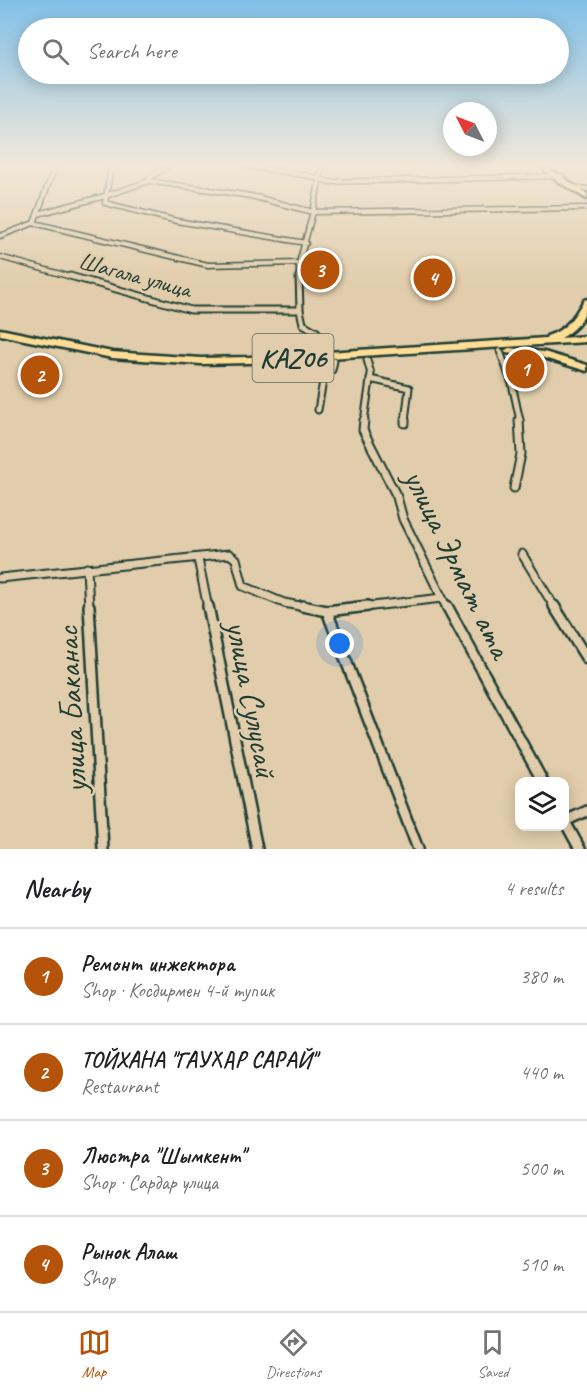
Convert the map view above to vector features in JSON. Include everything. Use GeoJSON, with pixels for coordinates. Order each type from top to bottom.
{"type":"FeatureCollection","features":[{"type":"Feature","properties":{"kind":"highway","name":"KАZ06"},"geometry":{"type":"LineString","coordinates":[[508,348],[563,333],[578,319],[587,302]]}},
{"type":"Feature","properties":{"kind":"highway","name":"KАZ06"},"geometry":{"type":"LineString","coordinates":[[0,332],[69,348],[145,358],[249,360],[332,358],[366,360],[587,339]]}},
{"type":"Feature","properties":{"kind":"highway","name":"KАZ06"},"geometry":{"type":"LineString","coordinates":[[0,338],[66,352],[143,363],[200,366],[508,348],[587,346]]}},
{"type":"Feature","properties":{"kind":"highway"},"geometry":{"type":"LineString","coordinates":[[508,348],[544,355],[587,368]]}},
{"type":"Feature","properties":{"kind":"street"},"geometry":{"type":"LineString","coordinates":[[34,223],[41,206]]}},
{"type":"Feature","properties":{"kind":"street"},"geometry":{"type":"LineString","coordinates":[[38,214],[69,206]]}},
{"type":"Feature","properties":{"kind":"street"},"geometry":{"type":"LineString","coordinates":[[115,206],[177,221],[306,243]]}},
{"type":"Feature","properties":{"kind":"street"},"geometry":{"type":"LineString","coordinates":[[288,206],[313,212],[587,208]]}},
{"type":"Feature","properties":{"kind":"street"},"geometry":{"type":"LineString","coordinates":[[314,206],[299,263],[300,310],[303,324],[317,332],[332,358],[332,370],[323,381],[318,410]]}},
{"type":"Feature","properties":{"kind":"street"},"geometry":{"type":"LineString","coordinates":[[0,236],[34,223],[208,265],[299,263]]}},
{"type":"Feature","properties":{"kind":"street","name":"Шагала улица"},"geometry":{"type":"LineString","coordinates":[[0,257],[191,310],[300,310]]}},
{"type":"Feature","properties":{"kind":"street"},"geometry":{"type":"LineString","coordinates":[[508,348],[511,379],[519,411],[519,473],[514,488]]}},
{"type":"Feature","properties":{"kind":"street","name":"улица Эрмат ата"},"geometry":{"type":"LineString","coordinates":[[366,360],[371,374],[363,430],[397,497],[403,519],[442,598],[540,777]]}},
{"type":"Feature","properties":{"kind":"street"},"geometry":{"type":"LineString","coordinates":[[370,379],[409,388],[405,423]]}},
{"type":"Feature","properties":{"kind":"street"},"geometry":{"type":"LineString","coordinates":[[0,578],[87,568],[198,560],[229,554],[236,559],[243,586],[284,603],[327,611],[442,598]]}},
{"type":"Feature","properties":{"kind":"street"},"geometry":{"type":"LineString","coordinates":[[522,554],[587,659]]}},
{"type":"Feature","properties":{"kind":"street","name":"улица Сулусай"},"geometry":{"type":"LineString","coordinates":[[198,560],[257,849]]}},
{"type":"Feature","properties":{"kind":"street","name":"улица Баканас"},"geometry":{"type":"LineString","coordinates":[[87,568],[103,849]]}},
{"type":"Feature","properties":{"kind":"street"},"geometry":{"type":"LineString","coordinates":[[327,611],[418,849]]}},
{"type":"Feature","properties":{"kind":"street"},"geometry":{"type":"LineString","coordinates":[[569,819],[587,811]]}},
{"type":"Feature","properties":{"kind":"street"},"geometry":{"type":"LineString","coordinates":[[569,828],[580,849]]}},
{"type":"Feature","properties":{"kind":"place","name":"Люстра \"Шымкент\""},"geometry":{"type":"Point","coordinates":[320,270]}},
{"type":"Feature","properties":{"kind":"place","name":"Рынок Алаш"},"geometry":{"type":"Point","coordinates":[433,278]}},
{"type":"Feature","properties":{"kind":"place","name":"Ремонт инжектора"},"geometry":{"type":"Point","coordinates":[525,369]}},
{"type":"Feature","properties":{"kind":"place","name":"ТОЙХАНА \"ГАУХАР САРАЙ\""},"geometry":{"type":"Point","coordinates":[40,375]}}]}
